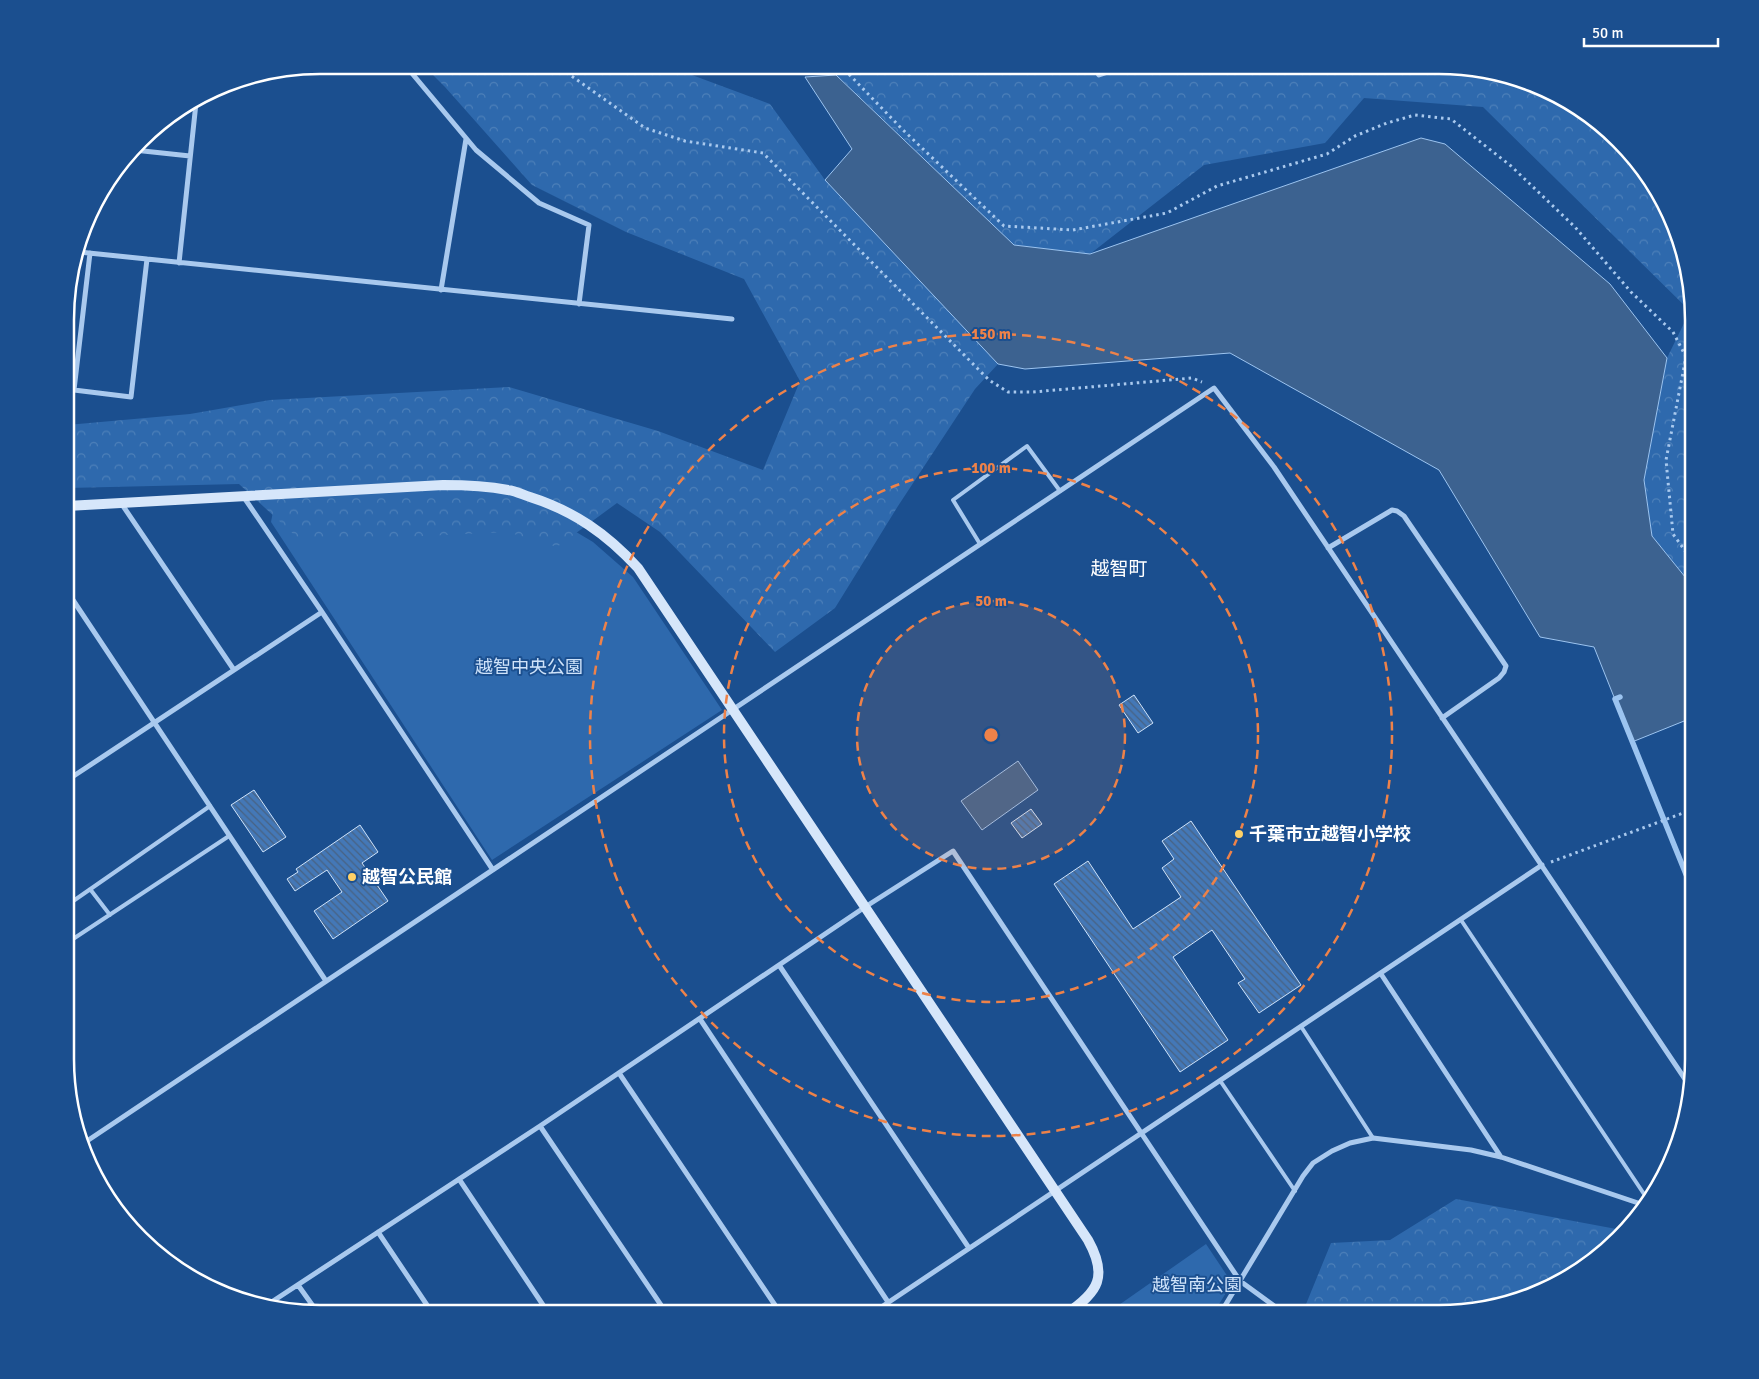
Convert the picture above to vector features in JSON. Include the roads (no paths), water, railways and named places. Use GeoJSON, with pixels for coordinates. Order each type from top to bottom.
{"type":"FeatureCollection","features":[{"type":"Feature","properties":{"kind":"street"},"geometry":{"type":"LineString","coordinates":[[412,74],[466,139],[539,203],[589,225],[580,304]]}},
{"type":"Feature","properties":{"kind":"street"},"geometry":{"type":"LineString","coordinates":[[179,263],[195,108]]}},
{"type":"Feature","properties":{"kind":"street"},"geometry":{"type":"LineString","coordinates":[[441,290],[466,139]]}},
{"type":"Feature","properties":{"kind":"street"},"geometry":{"type":"LineString","coordinates":[[142,151],[190,156]]}},
{"type":"Feature","properties":{"kind":"street"},"geometry":{"type":"LineString","coordinates":[[83,252],[732,320]]}},
{"type":"Feature","properties":{"kind":"street"},"geometry":{"type":"LineString","coordinates":[[90,253],[74,390],[130,397],[147,259]]}},
{"type":"Feature","properties":{"kind":"street"},"geometry":{"type":"LineString","coordinates":[[88,1141],[1214,388],[1274,467],[1685,1078]]}},
{"type":"Feature","properties":{"kind":"street"},"geometry":{"type":"LineString","coordinates":[[74,506],[443,485],[474,486],[510,490],[546,502],[602,534],[638,568],[1088,1240],[1096,1254],[1100,1268],[1097,1283],[1091,1295],[1078,1305]]}},
{"type":"Feature","properties":{"kind":"street"},"geometry":{"type":"LineString","coordinates":[[242,496],[322,612],[493,870]]}},
{"type":"Feature","properties":{"kind":"street"},"geometry":{"type":"LineString","coordinates":[[122,503],[234,670]]}},
{"type":"Feature","properties":{"kind":"street"},"geometry":{"type":"LineString","coordinates":[[1328,548],[1392,510],[1397,511],[1404,516],[1506,666],[1504,672],[1442,718]]}},
{"type":"Feature","properties":{"kind":"street"},"geometry":{"type":"LineString","coordinates":[[74,602],[326,982]]}},
{"type":"Feature","properties":{"kind":"street"},"geometry":{"type":"LineString","coordinates":[[74,775],[322,612]]}},
{"type":"Feature","properties":{"kind":"street"},"geometry":{"type":"LineString","coordinates":[[273,1301],[540,1126],[865,907],[953,851],[1240,1282],[1273,1305]]}},
{"type":"Feature","properties":{"kind":"street"},"geometry":{"type":"LineString","coordinates":[[884,1305],[1140,1133],[1222,1082],[1542,865]]}},
{"type":"Feature","properties":{"kind":"street"},"geometry":{"type":"LineString","coordinates":[[779,965],[969,1248]]}},
{"type":"Feature","properties":{"kind":"street"},"geometry":{"type":"LineString","coordinates":[[1381,974],[1501,1157]]}},
{"type":"Feature","properties":{"kind":"street"},"geometry":{"type":"LineString","coordinates":[[700,1018],[890,1305]]}},
{"type":"Feature","properties":{"kind":"street"},"geometry":{"type":"LineString","coordinates":[[619,1073],[774,1305]]}},
{"type":"Feature","properties":{"kind":"street"},"geometry":{"type":"LineString","coordinates":[[540,1126],[661,1305]]}},
{"type":"Feature","properties":{"kind":"street"},"geometry":{"type":"LineString","coordinates":[[1226,1305],[1302,1176],[1313,1163],[1332,1151],[1350,1143],[1373,1138],[1471,1150],[1501,1157],[1638,1203]]}},
{"type":"Feature","properties":{"kind":"street"},"geometry":{"type":"LineString","coordinates":[[459,1179],[543,1305]]}},
{"type":"Feature","properties":{"kind":"street"},"geometry":{"type":"LineString","coordinates":[[378,1232],[427,1305]]}},
{"type":"Feature","properties":{"kind":"street"},"geometry":{"type":"LineString","coordinates":[[298,1285],[312,1305]]}},
{"type":"Feature","properties":{"kind":"lane"},"geometry":{"type":"LineString","coordinates":[[980,544],[954,500],[1027,446],[1060,491]]}},
{"type":"Feature","properties":{"kind":"lane"},"geometry":{"type":"LineString","coordinates":[[74,900],[210,806]]}},
{"type":"Feature","properties":{"kind":"lane"},"geometry":{"type":"LineString","coordinates":[[74,938],[229,836]]}},
{"type":"Feature","properties":{"kind":"lane"},"geometry":{"type":"LineString","coordinates":[[90,889],[110,915]]}},
{"type":"Feature","properties":{"kind":"lane"},"geometry":{"type":"LineString","coordinates":[[1461,920],[1645,1195]]}},
{"type":"Feature","properties":{"kind":"lane"},"geometry":{"type":"LineString","coordinates":[[1302,1028],[1373,1138]]}},
{"type":"Feature","properties":{"kind":"lane"},"geometry":{"type":"LineString","coordinates":[[1222,1082],[1295,1190]]}},
{"type":"Feature","properties":{"kind":"waterway"},"geometry":{"type":"LineString","coordinates":[[1620,697],[1615,699],[1685,872]]}},
{"type":"Feature","properties":{"kind":"place","name":"千葉市立越智小学校"},"geometry":{"type":"Point","coordinates":[1239,834]}},
{"type":"Feature","properties":{"kind":"place","name":"越智公民館"},"geometry":{"type":"Point","coordinates":[352,877]}},
{"type":"Feature","properties":{"kind":"district","name":"越智町"},"geometry":{"type":"Point","coordinates":[1119,568]}},
{"type":"Feature","properties":{"kind":"park label","name":"越智中央公園"},"geometry":{"type":"Point","coordinates":[529,667]}},
{"type":"Feature","properties":{"kind":"park label","name":"越智南公園"},"geometry":{"type":"Point","coordinates":[1197,1285]}}]}
